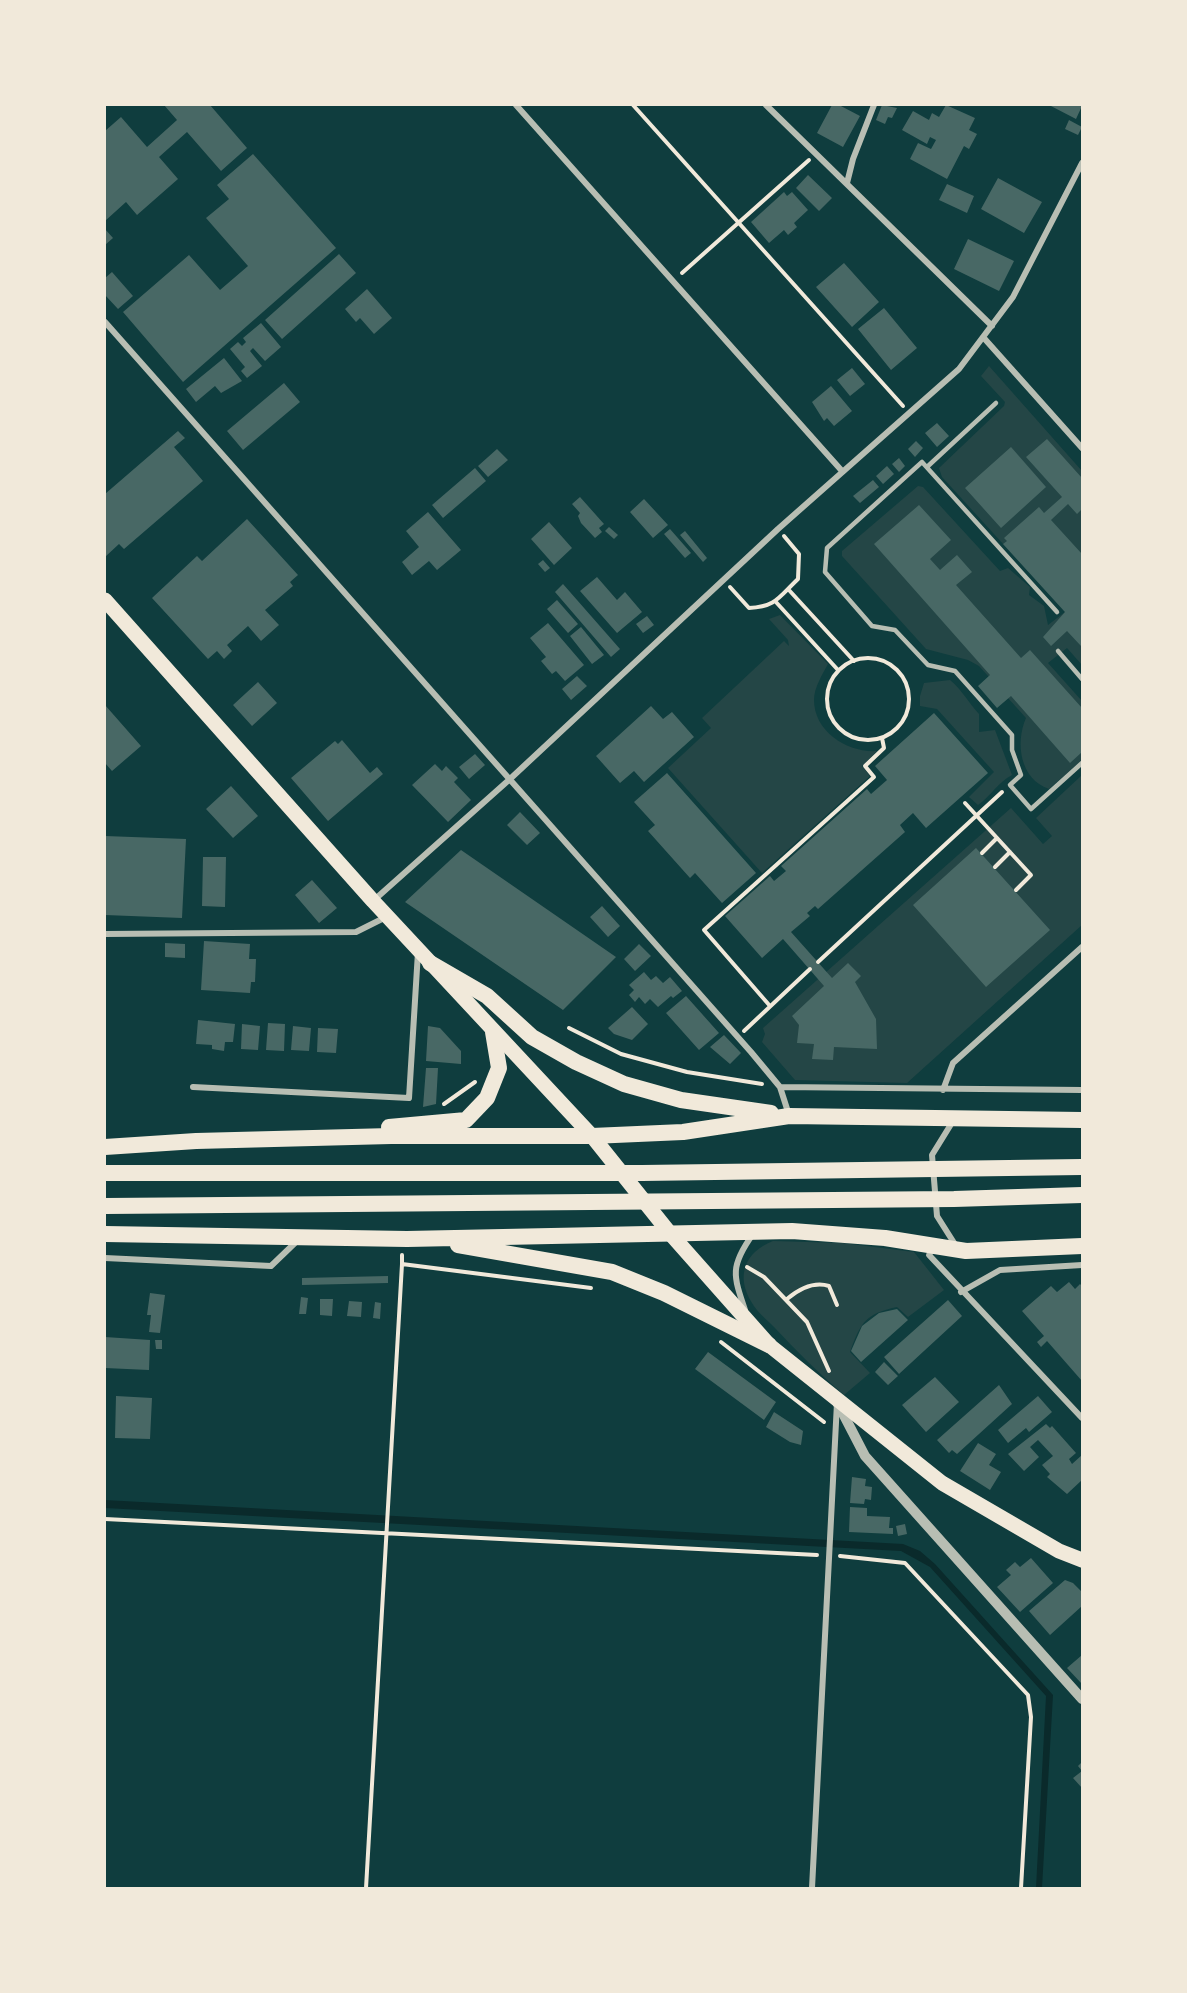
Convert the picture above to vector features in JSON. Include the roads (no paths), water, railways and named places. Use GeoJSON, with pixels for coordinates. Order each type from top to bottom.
{"type":"FeatureCollection","features":[{"type":"Feature","properties":{"kind":"highway"},"geometry":{"type":"LineString","coordinates":[[430,963],[487,996],[532,1036],[576,1062],[624,1084],[681,1100],[789,1116],[1082,1120]]}},
{"type":"Feature","properties":{"kind":"highway"},"geometry":{"type":"LineString","coordinates":[[241,1140],[465,1120],[487,1098],[499,1068],[493,1032]]}},
{"type":"Feature","properties":{"kind":"highway"},"geometry":{"type":"LineString","coordinates":[[105,1147],[391,1136],[592,1136],[683,1132],[789,1116]]}},
{"type":"Feature","properties":{"kind":"highway"},"geometry":{"type":"LineString","coordinates":[[105,1173],[642,1173],[1082,1167]]}},
{"type":"Feature","properties":{"kind":"highway"},"geometry":{"type":"LineString","coordinates":[[105,1206],[954,1199],[1082,1195]]}},
{"type":"Feature","properties":{"kind":"highway"},"geometry":{"type":"LineString","coordinates":[[105,1234],[299,1239],[755,1231],[815,1233],[958,1250],[1082,1245]]}},
{"type":"Feature","properties":{"kind":"highway"},"geometry":{"type":"LineString","coordinates":[[416,1238],[612,1272],[664,1293],[769,1345]]}},
{"type":"Feature","properties":{"kind":"main road"},"geometry":{"type":"LineString","coordinates":[[105,600],[373,901],[592,1136],[668,1231],[769,1345],[942,1483],[1059,1551],[1082,1560]]}},
{"type":"Feature","properties":{"kind":"street"},"geometry":{"type":"LineString","coordinates":[[516,105],[842,471]]}},
{"type":"Feature","properties":{"kind":"street"},"geometry":{"type":"LineString","coordinates":[[766,105],[992,326]]}},
{"type":"Feature","properties":{"kind":"street"},"geometry":{"type":"LineString","coordinates":[[848,183],[853,159],[874,105]]}},
{"type":"Feature","properties":{"kind":"street"},"geometry":{"type":"LineString","coordinates":[[373,901],[510,779],[778,529],[959,369],[1013,297],[1082,163]]}},
{"type":"Feature","properties":{"kind":"street"},"geometry":{"type":"LineString","coordinates":[[105,322],[737,1037],[780,1087],[789,1116]]}},
{"type":"Feature","properties":{"kind":"street"},"geometry":{"type":"LineString","coordinates":[[983,338],[1082,448]]}},
{"type":"Feature","properties":{"kind":"street"},"geometry":{"type":"LineString","coordinates":[[105,934],[356,932],[387,916]]}},
{"type":"Feature","properties":{"kind":"street"},"geometry":{"type":"LineString","coordinates":[[943,1090],[953,1063],[1082,947]]}},
{"type":"Feature","properties":{"kind":"street"},"geometry":{"type":"LineString","coordinates":[[193,1088],[409,1098],[418,950]]}},
{"type":"Feature","properties":{"kind":"street"},"geometry":{"type":"LineString","coordinates":[[780,1087],[1082,1090]]}},
{"type":"Feature","properties":{"kind":"street"},"geometry":{"type":"LineString","coordinates":[[955,1118],[932,1155],[937,1216],[958,1250]]}},
{"type":"Feature","properties":{"kind":"street"},"geometry":{"type":"LineString","coordinates":[[748,1322],[734,1276],[741,1250],[755,1231]]}},
{"type":"Feature","properties":{"kind":"street"},"geometry":{"type":"LineString","coordinates":[[105,1258],[271,1266],[299,1239]]}},
{"type":"Feature","properties":{"kind":"street"},"geometry":{"type":"LineString","coordinates":[[933,1246],[929,1255],[961,1292],[1036,1367],[1082,1418]]}},
{"type":"Feature","properties":{"kind":"street"},"geometry":{"type":"LineString","coordinates":[[961,1292],[1000,1270],[1082,1265]]}},
{"type":"Feature","properties":{"kind":"street"},"geometry":{"type":"LineString","coordinates":[[812,1888],[837,1401]]}},
{"type":"Feature","properties":{"kind":"street"},"geometry":{"type":"LineString","coordinates":[[837,1401],[865,1456],[1082,1699]]}},
{"type":"Feature","properties":{"kind":"lane"},"geometry":{"type":"LineString","coordinates":[[927,467],[996,403]]}},
{"type":"Feature","properties":{"kind":"lane"},"geometry":{"type":"LineString","coordinates":[[1057,612],[922,462],[827,548],[825,572],[872,626],[895,630],[928,665],[955,671],[1012,735],[1012,750],[1021,775],[1010,785],[1031,809],[1082,763]]}},
{"type":"Feature","properties":{"kind":"lane"},"geometry":{"type":"LineString","coordinates":[[1058,651],[1082,679]]}}]}
